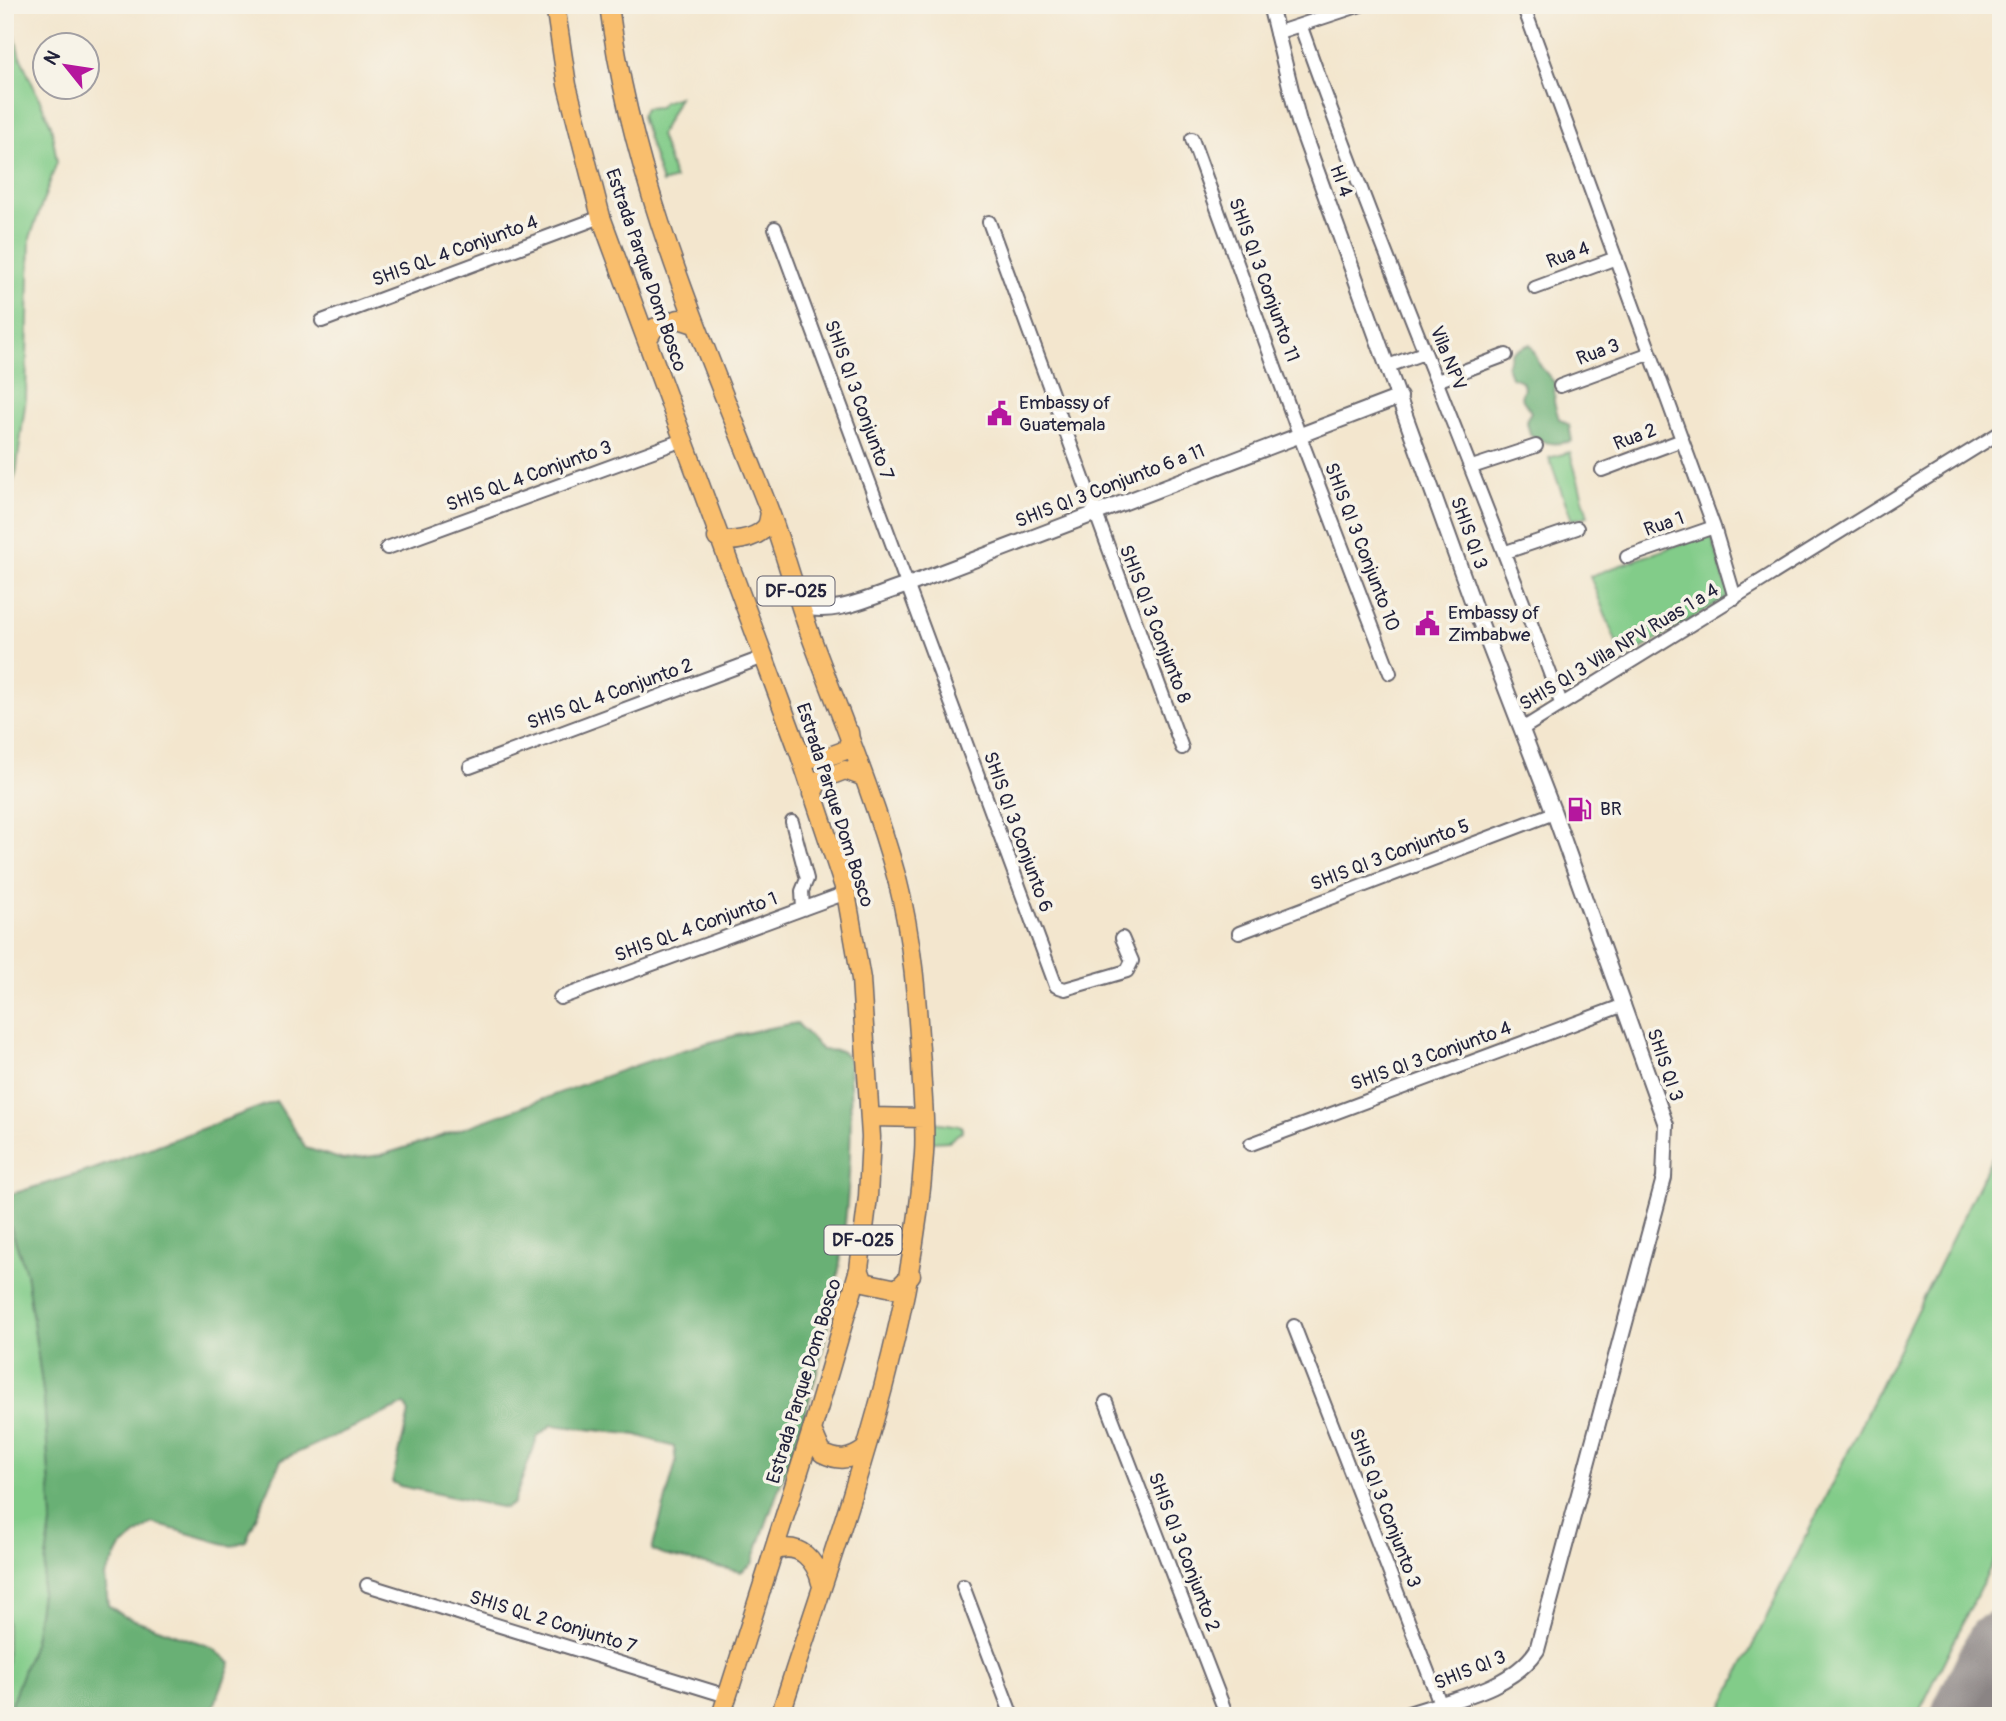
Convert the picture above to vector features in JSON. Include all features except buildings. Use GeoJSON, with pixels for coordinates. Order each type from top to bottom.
{"type":"FeatureCollection","features":[{"type":"Feature","properties":{"kind":"main road","name":"Estrada Parque Dom Bosco"},"geometry":{"type":"LineString","coordinates":[[555,5],[568,85],[601,217],[717,538],[799,752],[846,893],[860,979],[871,1117],[869,1197],[859,1269],[812,1430],[721,1716]]}},
{"type":"Feature","properties":{"kind":"main road","name":"Estrada Parque Dom Bosco"},"geometry":{"type":"LineString","coordinates":[[610,5],[623,98],[686,301],[770,512],[810,633],[849,732],[897,880],[916,979],[925,1151],[911,1275],[864,1450],[780,1716]]}},
{"type":"Feature","properties":{"kind":"main road"},"geometry":{"type":"LineString","coordinates":[[638,318],[650,320],[681,307],[686,301]]}},
{"type":"Feature","properties":{"kind":"main road"},"geometry":{"type":"LineString","coordinates":[[647,341],[654,328],[679,318],[694,324]]}},
{"type":"Feature","properties":{"kind":"main road"},"geometry":{"type":"LineString","coordinates":[[717,538],[731,542],[761,531],[768,522],[770,512]]}},
{"type":"Feature","properties":{"kind":"main road"},"geometry":{"type":"LineString","coordinates":[[729,567],[740,550],[767,543],[782,548]]}},
{"type":"Feature","properties":{"kind":"main road"},"geometry":{"type":"LineString","coordinates":[[799,752],[817,760],[846,750],[849,732]]}},
{"type":"Feature","properties":{"kind":"main road"},"geometry":{"type":"LineString","coordinates":[[812,794],[819,780],[845,770],[864,777]]}},
{"type":"Feature","properties":{"kind":"main road"},"geometry":{"type":"LineString","coordinates":[[871,1117],[924,1118]]}},
{"type":"Feature","properties":{"kind":"main road"},"geometry":{"type":"LineString","coordinates":[[859,1269],[864,1282],[897,1289],[911,1275]]}},
{"type":"Feature","properties":{"kind":"main road"},"geometry":{"type":"LineString","coordinates":[[812,1430],[821,1453],[835,1459],[855,1457],[864,1450]]}},
{"type":"Feature","properties":{"kind":"main road"},"geometry":{"type":"LineString","coordinates":[[800,1468],[817,1460],[831,1464],[844,1471],[853,1486]]}},
{"type":"Feature","properties":{"kind":"main road"},"geometry":{"type":"LineString","coordinates":[[774,1552],[781,1549],[803,1552],[812,1559],[821,1583]]}},
{"type":"Feature","properties":{"kind":"street","name":"HI 4"},"geometry":{"type":"LineString","coordinates":[[1270,5],[1299,122],[1388,366]]}},
{"type":"Feature","properties":{"kind":"street"},"geometry":{"type":"LineString","coordinates":[[1276,33],[1301,27],[1361,5]]}},
{"type":"Feature","properties":{"kind":"street"},"geometry":{"type":"LineString","coordinates":[[1523,5],[1616,258],[1648,354],[1714,527],[1735,598]]}},
{"type":"Feature","properties":{"kind":"street","name":"Vila NPV"},"geometry":{"type":"LineString","coordinates":[[1301,27],[1424,353],[1506,552],[1561,704]]}},
{"type":"Feature","properties":{"kind":"street","name":"SHIS QI 3 Conjunto 11"},"geometry":{"type":"LineString","coordinates":[[1192,139],[1298,434]]}},
{"type":"Feature","properties":{"kind":"street","name":"SHIS QL 4 Conjunto 4"},"geometry":{"type":"LineString","coordinates":[[322,321],[601,217]]}},
{"type":"Feature","properties":{"kind":"street","name":"SHIS QI 3 Conjunto 8"},"geometry":{"type":"LineString","coordinates":[[989,222],[1093,513],[1182,748]]}},
{"type":"Feature","properties":{"kind":"street","name":"SHIS QI 3 Conjunto 7"},"geometry":{"type":"LineString","coordinates":[[775,228],[908,584]]}},
{"type":"Feature","properties":{"kind":"street","name":"Rua 4"},"geometry":{"type":"LineString","coordinates":[[1535,288],[1616,258]]}},
{"type":"Feature","properties":{"kind":"street"},"geometry":{"type":"LineString","coordinates":[[1388,366],[1424,353]]}},
{"type":"Feature","properties":{"kind":"street","name":"Rua 3"},"geometry":{"type":"LineString","coordinates":[[1560,386],[1648,354]]}},
{"type":"Feature","properties":{"kind":"street"},"geometry":{"type":"LineString","coordinates":[[1437,381],[1506,355]]}},
{"type":"Feature","properties":{"kind":"street","name":"SHIS QI 3"},"geometry":{"type":"LineString","coordinates":[[1388,366],[1474,606],[1555,813],[1666,1125],[1666,1157],[1659,1197],[1537,1650],[1527,1665],[1513,1675],[1404,1716]]}},
{"type":"Feature","properties":{"kind":"street","name":"SHIS QI 3 Conjunto 6 a 11"},"geometry":{"type":"LineString","coordinates":[[801,606],[818,610],[834,609],[908,584],[1400,397]]}},
{"type":"Feature","properties":{"kind":"street","name":"SHIS QI 3 Vila NPV Ruas 1 a 4"},"geometry":{"type":"LineString","coordinates":[[1522,729],[2001,432]]}},
{"type":"Feature","properties":{"kind":"street","name":"SHIS QI 3 Conjunto 10"},"geometry":{"type":"LineString","coordinates":[[1298,434],[1390,673]]}},
{"type":"Feature","properties":{"kind":"street","name":"SHIS QL 4 Conjunto 3"},"geometry":{"type":"LineString","coordinates":[[387,548],[683,440]]}},
{"type":"Feature","properties":{"kind":"street","name":"Rua 2"},"geometry":{"type":"LineString","coordinates":[[1602,470],[1682,440]]}},
{"type":"Feature","properties":{"kind":"street"},"geometry":{"type":"LineString","coordinates":[[1472,467],[1536,446]]}},
{"type":"Feature","properties":{"kind":"street","name":"Rua 1"},"geometry":{"type":"LineString","coordinates":[[1627,557],[1714,527]]}},
{"type":"Feature","properties":{"kind":"street"},"geometry":{"type":"LineString","coordinates":[[1506,552],[1577,528]]}},
{"type":"Feature","properties":{"kind":"street","name":"SHIS QI 3 Conjunto 6"},"geometry":{"type":"LineString","coordinates":[[908,584],[1056,986],[1065,989],[1127,971],[1132,961],[1122,938]]}},
{"type":"Feature","properties":{"kind":"street","name":"SHIS QI 3 Conjunto 6 a 11"},"geometry":{"type":"LineString","coordinates":[[810,633],[834,609]]}},
{"type":"Feature","properties":{"kind":"street","name":"SHIS QL 4 Conjunto 2"},"geometry":{"type":"LineString","coordinates":[[470,767],[764,657]]}},
{"type":"Feature","properties":{"kind":"street","name":"SHIS QI 3 Conjunto 5"},"geometry":{"type":"LineString","coordinates":[[1239,933],[1555,813]]}},
{"type":"Feature","properties":{"kind":"street"},"geometry":{"type":"LineString","coordinates":[[792,822],[802,850],[800,860],[807,879],[802,891],[803,909]]}},
{"type":"Feature","properties":{"kind":"street","name":"SHIS QL 4 Conjunto 1"},"geometry":{"type":"LineString","coordinates":[[560,998],[846,893]]}},
{"type":"Feature","properties":{"kind":"street","name":"SHIS QI 3 Conjunto 4"},"geometry":{"type":"LineString","coordinates":[[1251,1144],[1624,1005]]}},
{"type":"Feature","properties":{"kind":"street","name":"SHIS QI 3 Conjunto 3"},"geometry":{"type":"LineString","coordinates":[[1294,1326],[1440,1703]]}},
{"type":"Feature","properties":{"kind":"street","name":"SHIS QI 3 Conjunto 2"},"geometry":{"type":"LineString","coordinates":[[1107,1402],[1227,1716]]}},
{"type":"Feature","properties":{"kind":"street","name":"SHIS QL 2 Conjunto 7"},"geometry":{"type":"LineString","coordinates":[[367,1585],[727,1696]]}},
{"type":"Feature","properties":{"kind":"street"},"geometry":{"type":"LineString","coordinates":[[963,1586],[1012,1716]]}},
{"type":"Feature","properties":{"kind":"green space"},"geometry":{"type":"Polygon","coordinates":[[[5,5],[8,5],[19,54],[32,83],[32,102],[41,102],[51,125],[57,162],[30,238],[26,397],[16,474],[5,502],[5,5]]]}},
{"type":"Feature","properties":{"kind":"green space"},"geometry":{"type":"Polygon","coordinates":[[[679,97],[660,135],[675,179],[662,183],[641,116],[645,108],[659,107],[663,102],[679,97]]]}},
{"type":"Feature","properties":{"kind":"green space"},"geometry":{"type":"Polygon","coordinates":[[[1530,344],[1541,367],[1555,383],[1554,402],[1559,419],[1569,425],[1572,441],[1550,443],[1530,434],[1526,420],[1531,412],[1521,397],[1524,387],[1522,381],[1511,377],[1507,366],[1512,352],[1530,344]]]}},
{"type":"Feature","properties":{"kind":"green space"},"geometry":{"type":"Polygon","coordinates":[[[1570,452],[1588,516],[1572,520],[1549,458],[1570,452]]]}},
{"type":"Feature","properties":{"kind":"green space"},"geometry":{"type":"Polygon","coordinates":[[[1711,533],[1729,596],[1623,660],[1590,576],[1711,533]]]}},
{"type":"Feature","properties":{"kind":"green space"},"geometry":{"type":"Polygon","coordinates":[[[797,1023],[822,1050],[841,1051],[849,1058],[850,1136],[846,1214],[835,1292],[818,1368],[752,1564],[741,1572],[663,1555],[652,1550],[676,1462],[674,1447],[637,1435],[552,1425],[538,1436],[513,1504],[505,1508],[400,1486],[392,1482],[409,1413],[405,1404],[281,1460],[246,1541],[232,1546],[152,1523],[121,1547],[105,1576],[108,1605],[124,1616],[211,1647],[231,1663],[210,1716],[7,1716],[34,1641],[52,1518],[44,1398],[26,1272],[5,1211],[5,1196],[94,1169],[276,1101],[306,1148],[343,1160],[381,1155],[433,1139],[639,1064],[743,1034],[797,1023]]]}},
{"type":"Feature","properties":{"kind":"green space"},"geometry":{"type":"Polygon","coordinates":[[[933,1122],[962,1126],[962,1131],[949,1141],[932,1142],[933,1122]]]}},
{"type":"Feature","properties":{"kind":"green space"},"geometry":{"type":"Polygon","coordinates":[[[2001,1139],[2001,1546],[1917,1716],[1718,1716],[2001,1139]]]}},
{"type":"Feature","properties":{"kind":"green space"},"geometry":{"type":"Polygon","coordinates":[[[5,1211],[26,1272],[44,1398],[52,1518],[34,1641],[7,1716],[5,1211]]]}},
{"type":"Feature","properties":{"kind":"runway"},"geometry":{"type":"LineString","coordinates":[[1966,1716],[2001,1645]]}},
{"type":"Feature","properties":{"kind":"place","name":"Embassy of Guatemala"},"geometry":{"type":"Point","coordinates":[999,414]}},
{"type":"Feature","properties":{"kind":"place","name":"Embassy of Zimbabwe"},"geometry":{"type":"Point","coordinates":[1428,624]}},
{"type":"Feature","properties":{"kind":"place","name":"BR"},"geometry":{"type":"Point","coordinates":[1580,809]}}]}
